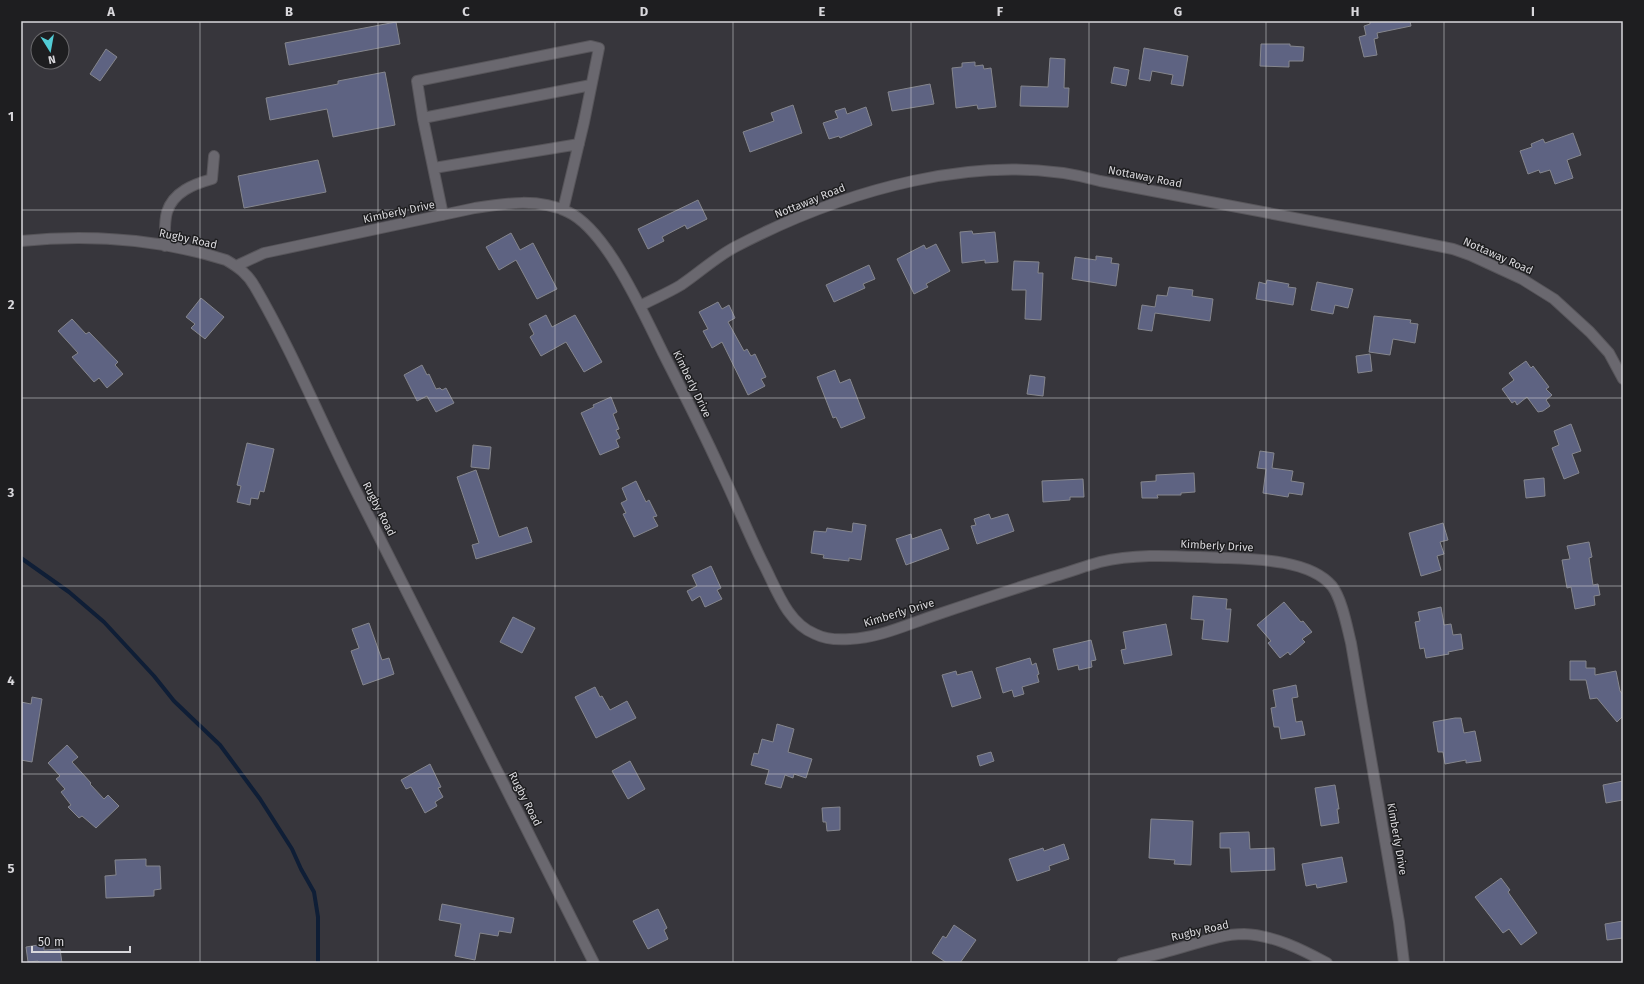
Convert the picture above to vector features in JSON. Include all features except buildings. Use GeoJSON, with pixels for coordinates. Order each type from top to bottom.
{"type":"FeatureCollection","features":[{"type":"Feature","properties":{"kind":"street"},"geometry":{"type":"LineString","coordinates":[[443,215],[423,118],[418,81],[590,46],[599,48],[579,144],[563,210]]}},
{"type":"Feature","properties":{"kind":"street"},"geometry":{"type":"LineString","coordinates":[[423,118],[591,85]]}},
{"type":"Feature","properties":{"kind":"street"},"geometry":{"type":"LineString","coordinates":[[434,168],[579,144]]}},
{"type":"Feature","properties":{"kind":"street"},"geometry":{"type":"LineString","coordinates":[[165,246],[167,212],[175,197],[194,184],[212,179],[214,156]]}},
{"type":"Feature","properties":{"kind":"street","name":"Nottaway Road"},"geometry":{"type":"LineString","coordinates":[[640,306],[679,286],[734,247],[806,214],[842,200],[915,181],[965,172],[985,170],[1040,171],[1064,173],[1103,182],[1384,235],[1453,249],[1470,255],[1522,278],[1554,299],[1590,332],[1609,353],[1623,379]]}},
{"type":"Feature","properties":{"kind":"street","name":"Kimberly Drive"},"geometry":{"type":"LineString","coordinates":[[236,266],[264,253],[505,203],[525,202],[551,206],[570,212],[587,224],[609,252],[640,306],[722,472],[758,553],[789,613],[802,627],[813,634],[828,638],[850,640],[881,633],[1014,589],[1102,562],[1132,557],[1170,556],[1245,559],[1289,564],[1319,574],[1333,588],[1342,610],[1351,642],[1399,922],[1404,963]]}},
{"type":"Feature","properties":{"kind":"street","name":"Rugby Road"},"geometry":{"type":"LineString","coordinates":[[21,241],[97,237],[115,238],[165,246],[216,257],[236,266],[246,274],[254,285],[274,322],[346,470],[594,963]]}},
{"type":"Feature","properties":{"kind":"street","name":"Rugby Road"},"geometry":{"type":"LineString","coordinates":[[1122,963],[1206,940],[1244,934],[1276,940],[1302,950],[1326,963]]}},
{"type":"Feature","properties":{"kind":"waterway"},"geometry":{"type":"LineString","coordinates":[[21,558],[69,592],[104,622],[154,676],[174,701],[220,745],[260,799],[292,849],[314,892],[318,917],[318,963]]}}]}
